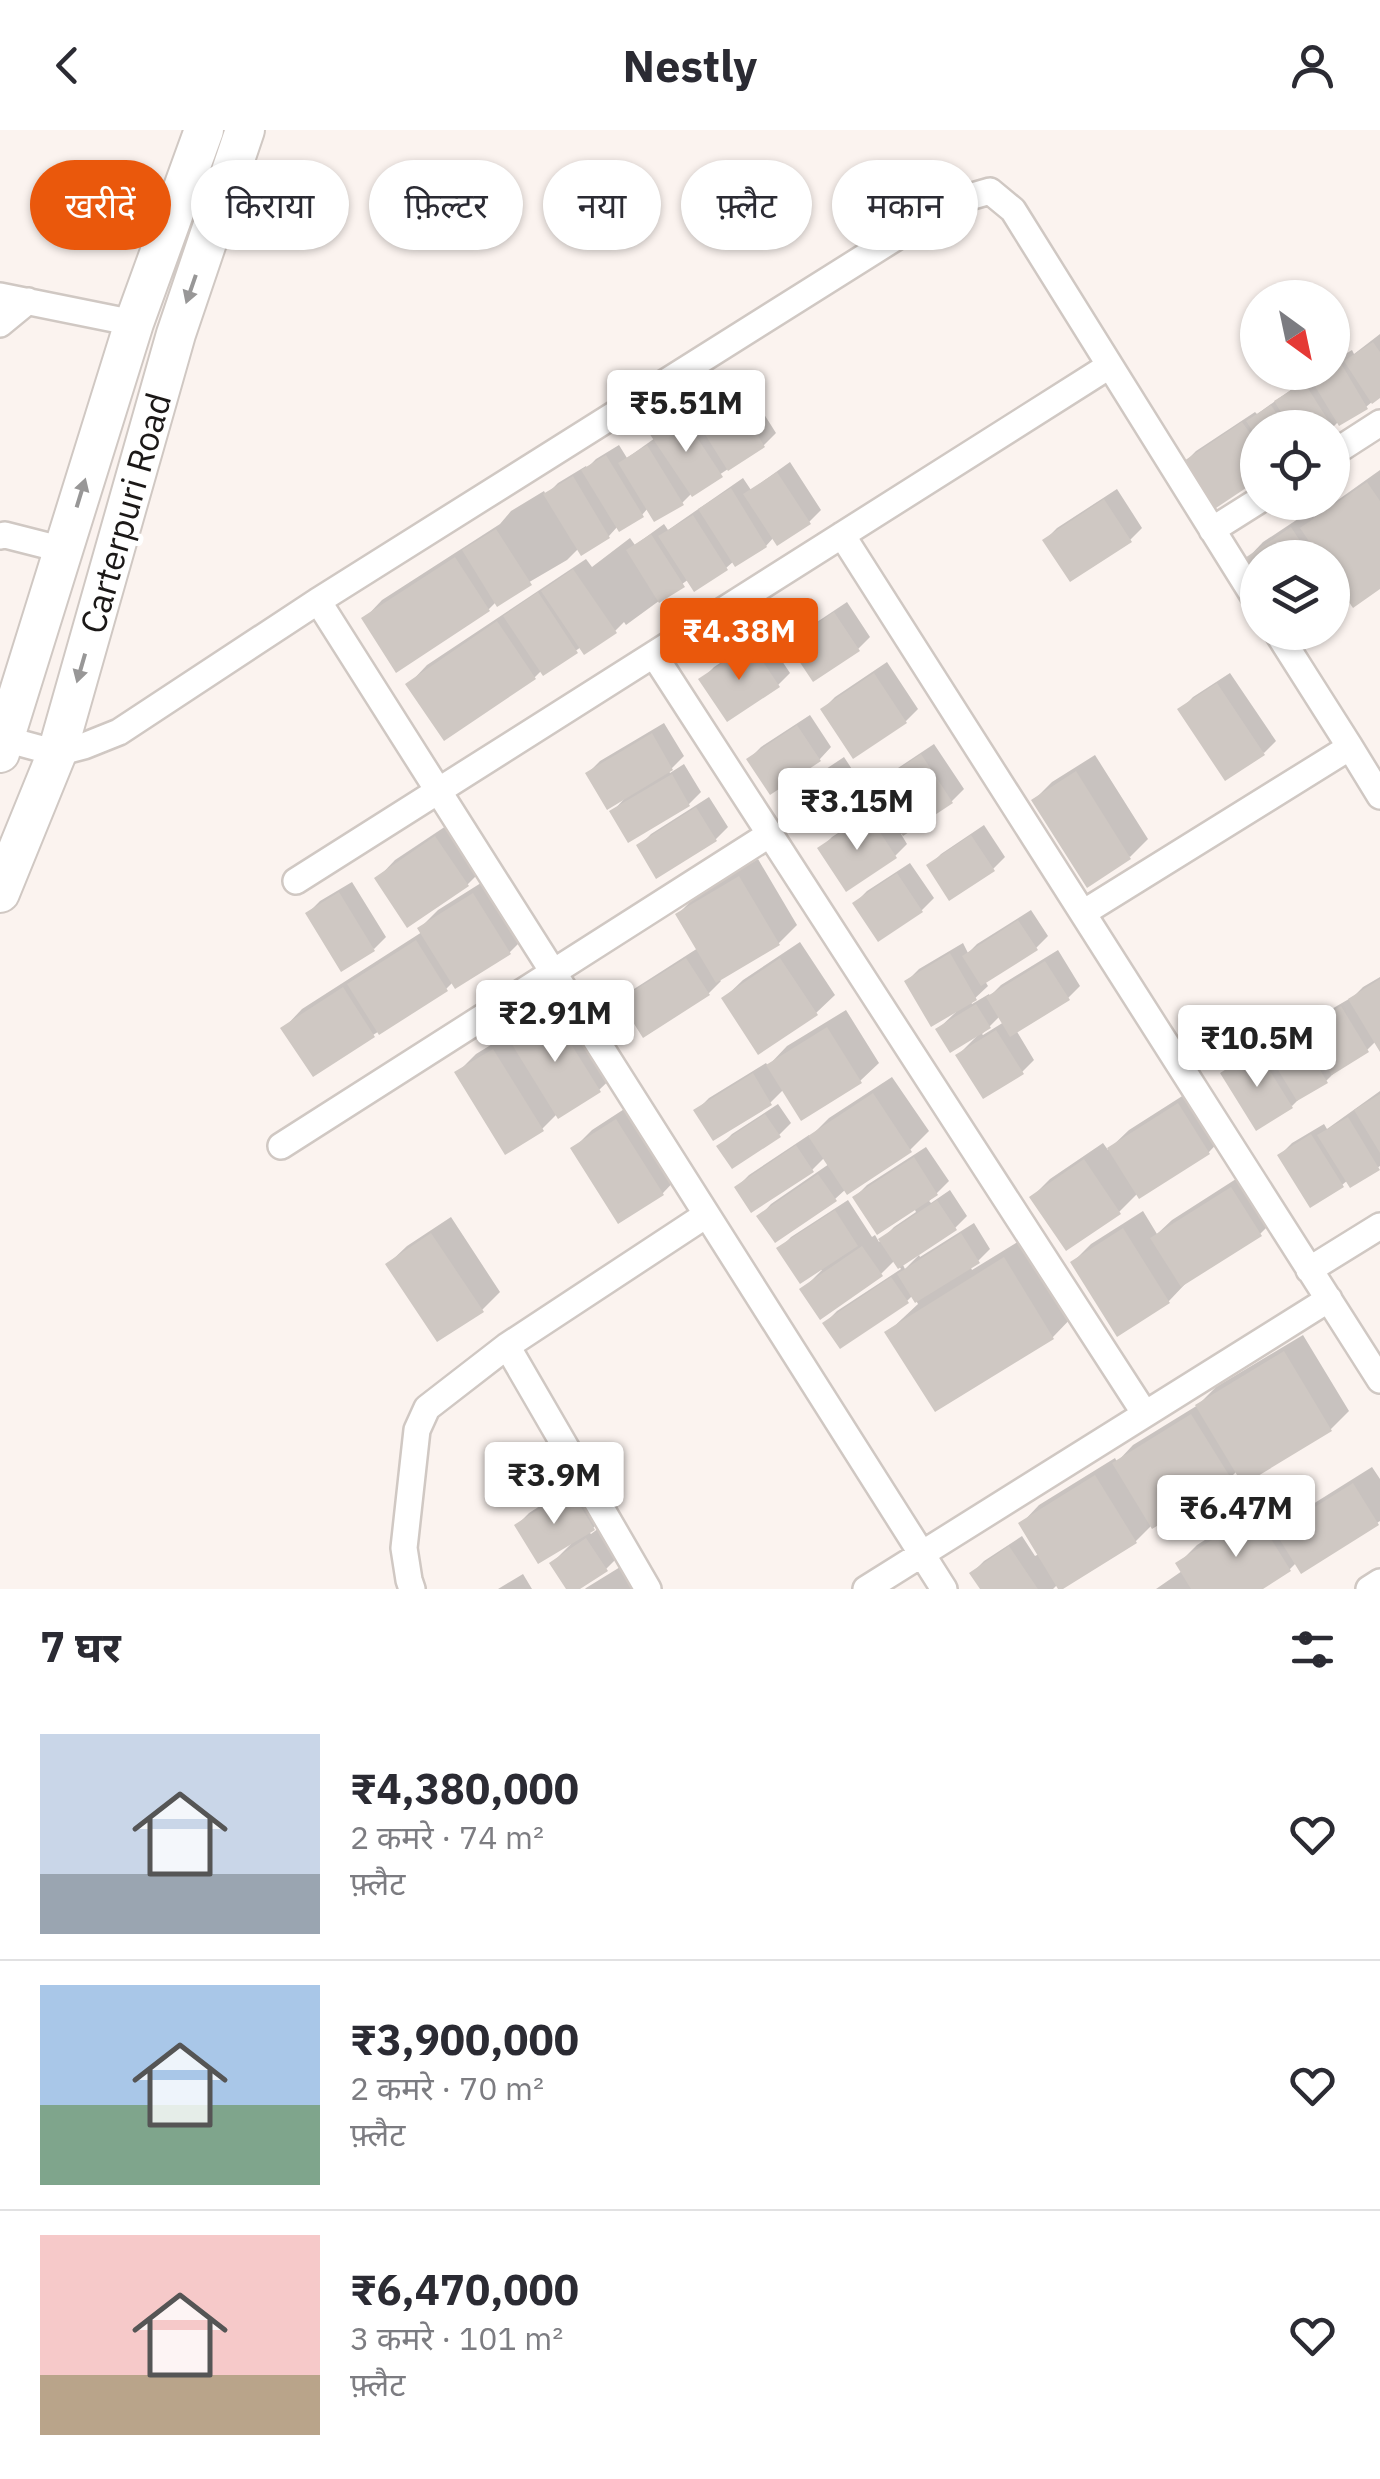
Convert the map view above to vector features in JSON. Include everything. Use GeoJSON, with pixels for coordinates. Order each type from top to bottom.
{"type":"FeatureCollection","features":[{"type":"Feature","properties":{"kind":"main road","name":"Carterpuri Road"},"geometry":{"type":"LineString","coordinates":[[2,746],[134,323],[204,130]]}},
{"type":"Feature","properties":{"kind":"main road","name":"Carterpuri Road"},"geometry":{"type":"LineString","coordinates":[[0,893],[57,753],[176,334],[244,130]]}},
{"type":"Feature","properties":{"kind":"street"},"geometry":{"type":"LineString","coordinates":[[2,746],[57,753],[119,732],[318,601],[952,202],[990,190],[1013,210],[1240,574]]}},
{"type":"Feature","properties":{"kind":"street"},"geometry":{"type":"LineString","coordinates":[[0,296],[134,323]]}},
{"type":"Feature","properties":{"kind":"street"},"geometry":{"type":"LineString","coordinates":[[0,324],[28,301]]}},
{"type":"Feature","properties":{"kind":"street"},"geometry":{"type":"LineString","coordinates":[[296,881],[1110,366]]}},
{"type":"Feature","properties":{"kind":"street"},"geometry":{"type":"LineString","coordinates":[[1350,442],[1380,423]]}},
{"type":"Feature","properties":{"kind":"street"},"geometry":{"type":"LineString","coordinates":[[1212,530],[1240,512]]}},
{"type":"Feature","properties":{"kind":"street"},"geometry":{"type":"LineString","coordinates":[[0,536],[5,534],[64,550]]}},
{"type":"Feature","properties":{"kind":"street"},"geometry":{"type":"LineString","coordinates":[[842,535],[1380,1380]]}},
{"type":"Feature","properties":{"kind":"street"},"geometry":{"type":"LineString","coordinates":[[318,601],[944,1589]]}},
{"type":"Feature","properties":{"kind":"street"},"geometry":{"type":"LineString","coordinates":[[1289,650],[1363,754],[1380,796]]}},
{"type":"Feature","properties":{"kind":"street"},"geometry":{"type":"LineString","coordinates":[[654,655],[1145,1414]]}},
{"type":"Feature","properties":{"kind":"street"},"geometry":{"type":"LineString","coordinates":[[1082,913],[1363,754]]}},
{"type":"Feature","properties":{"kind":"street"},"geometry":{"type":"LineString","coordinates":[[281,1146],[770,834]]}},
{"type":"Feature","properties":{"kind":"street"},"geometry":{"type":"LineString","coordinates":[[412,1589],[404,1548],[417,1430],[427,1408],[507,1346],[706,1214]]}},
{"type":"Feature","properties":{"kind":"street"},"geometry":{"type":"LineString","coordinates":[[1309,1270],[1380,1226]]}},
{"type":"Feature","properties":{"kind":"street"},"geometry":{"type":"LineString","coordinates":[[866,1589],[1328,1299]]}},
{"type":"Feature","properties":{"kind":"street"},"geometry":{"type":"LineString","coordinates":[[507,1346],[648,1589]]}},
{"type":"Feature","properties":{"kind":"street"},"geometry":{"type":"LineString","coordinates":[[1368,1589],[1380,1582]]}},
{"type":"Feature","properties":{"kind":"building"},"geometry":{"type":"Polygon","coordinates":[[[1373,342],[1380,352],[1380,398],[1372,404],[1350,370],[1350,357],[1373,342]]]}},
{"type":"Feature","properties":{"kind":"building"},"geometry":{"type":"Polygon","coordinates":[[[1350,379],[1368,409],[1350,420],[1350,410],[1329,410],[1317,390],[1350,390],[1350,379]]]}},
{"type":"Feature","properties":{"kind":"building"},"geometry":{"type":"Polygon","coordinates":[[[1291,390],[1309,390],[1322,410],[1280,410],[1274,401],[1291,390]]]}},
{"type":"Feature","properties":{"kind":"building"},"geometry":{"type":"Polygon","coordinates":[[[733,396],[765,447],[728,471],[696,420],[733,396]]]}},
{"type":"Feature","properties":{"kind":"building"},"geometry":{"type":"Polygon","coordinates":[[[681,413],[723,477],[692,497],[649,433],[681,413]]]}},
{"type":"Feature","properties":{"kind":"building"},"geometry":{"type":"Polygon","coordinates":[[[1240,423],[1240,492],[1213,510],[1181,463],[1240,423]]]}},
{"type":"Feature","properties":{"kind":"building"},"geometry":{"type":"Polygon","coordinates":[[[647,445],[684,505],[654,522],[618,463],[647,445]]]}},
{"type":"Feature","properties":{"kind":"building"},"geometry":{"type":"Polygon","coordinates":[[[606,455],[644,517],[619,532],[581,470],[606,455]]]}},
{"type":"Feature","properties":{"kind":"building"},"geometry":{"type":"Polygon","coordinates":[[[777,472],[811,524],[777,546],[743,494],[777,472]]]}},
{"type":"Feature","properties":{"kind":"building"},"geometry":{"type":"Polygon","coordinates":[[[573,476],[610,538],[581,556],[543,494],[573,476]]]}},
{"type":"Feature","properties":{"kind":"building"},"geometry":{"type":"Polygon","coordinates":[[[1367,482],[1380,501],[1380,589],[1353,608],[1350,540],[1308,540],[1300,528],[1312,520],[1350,520],[1350,494],[1367,482]]]}},
{"type":"Feature","properties":{"kind":"building"},"geometry":{"type":"Polygon","coordinates":[[[731,488],[767,547],[735,567],[698,509],[731,488]]]}},
{"type":"Feature","properties":{"kind":"building"},"geometry":{"type":"Polygon","coordinates":[[[1104,499],[1132,542],[1070,582],[1042,540],[1104,499]]]}},
{"type":"Feature","properties":{"kind":"building"},"geometry":{"type":"Polygon","coordinates":[[[693,515],[728,570],[694,592],[658,536],[693,515]]]}},
{"type":"Feature","properties":{"kind":"building"},"geometry":{"type":"Polygon","coordinates":[[[1291,527],[1299,540],[1272,540],[1291,527]]]}},
{"type":"Feature","properties":{"kind":"building"},"geometry":{"type":"Polygon","coordinates":[[[496,529],[532,585],[497,607],[462,550],[496,529]]]}},
{"type":"Feature","properties":{"kind":"building"},"geometry":{"type":"Polygon","coordinates":[[[651,534],[685,587],[659,603],[626,550],[651,534]]]}},
{"type":"Feature","properties":{"kind":"building"},"geometry":{"type":"Polygon","coordinates":[[[455,557],[490,611],[396,673],[361,618],[455,557]]]}},
{"type":"Feature","properties":{"kind":"building"},"geometry":{"type":"Polygon","coordinates":[[[573,569],[617,633],[584,655],[541,591],[573,569]]]}},
{"type":"Feature","properties":{"kind":"building"},"geometry":{"type":"Polygon","coordinates":[[[538,592],[578,653],[543,676],[503,616],[538,592]]]}},
{"type":"Feature","properties":{"kind":"building"},"geometry":{"type":"Polygon","coordinates":[[[834,612],[860,651],[813,682],[787,643],[834,612]]]}},
{"type":"Feature","properties":{"kind":"building"},"geometry":{"type":"Polygon","coordinates":[[[497,621],[536,679],[444,741],[405,684],[497,621]]]}},
{"type":"Feature","properties":{"kind":"building"},"geometry":{"type":"Polygon","coordinates":[[[751,644],[780,687],[727,722],[698,679],[751,644]]]}},
{"type":"Feature","properties":{"kind":"building"},"geometry":{"type":"Polygon","coordinates":[[[874,673],[907,723],[853,759],[820,709],[874,673]]]}},
{"type":"Feature","properties":{"kind":"building"},"geometry":{"type":"Polygon","coordinates":[[[1217,683],[1265,755],[1225,781],[1177,709],[1217,683]]]}},
{"type":"Feature","properties":{"kind":"building"},"geometry":{"type":"Polygon","coordinates":[[[797,725],[821,761],[770,795],[746,759],[797,725]]]}},
{"type":"Feature","properties":{"kind":"building"},"geometry":{"type":"Polygon","coordinates":[[[652,733],[673,770],[607,810],[585,773],[652,733]]]}},
{"type":"Feature","properties":{"kind":"building"},"geometry":{"type":"Polygon","coordinates":[[[921,754],[953,803],[903,836],[871,787],[921,754]]]}},
{"type":"Feature","properties":{"kind":"building"},"geometry":{"type":"Polygon","coordinates":[[[832,767],[853,800],[809,829],[787,796],[832,767]]]}},
{"type":"Feature","properties":{"kind":"building"},"geometry":{"type":"Polygon","coordinates":[[[1076,771],[1131,859],[1087,888],[1031,800],[1076,771]]]}},
{"type":"Feature","properties":{"kind":"building"},"geometry":{"type":"Polygon","coordinates":[[[672,774],[690,806],[628,843],[609,811],[672,774]]]}},
{"type":"Feature","properties":{"kind":"building"},"geometry":{"type":"Polygon","coordinates":[[[696,807],[717,841],[656,879],[636,845],[696,807]]]}},
{"type":"Feature","properties":{"kind":"building"},"geometry":{"type":"Polygon","coordinates":[[[868,814],[897,858],[846,892],[817,848],[868,814]]]}},
{"type":"Feature","properties":{"kind":"building"},"geometry":{"type":"Polygon","coordinates":[[[971,835],[995,871],[949,901],[926,865],[971,835]]]}},
{"type":"Feature","properties":{"kind":"building"},"geometry":{"type":"Polygon","coordinates":[[[435,836],[469,886],[407,928],[374,878],[435,836]]]}},
{"type":"Feature","properties":{"kind":"building"},"geometry":{"type":"Polygon","coordinates":[[[897,873],[923,912],[878,942],[852,903],[897,873]]]}},
{"type":"Feature","properties":{"kind":"building"},"geometry":{"type":"Polygon","coordinates":[[[739,876],[780,945],[716,983],[675,914],[739,876]]]}},
{"type":"Feature","properties":{"kind":"building"},"geometry":{"type":"Polygon","coordinates":[[[339,892],[375,951],[341,972],[305,913],[339,892]]]}},
{"type":"Feature","properties":{"kind":"building"},"geometry":{"type":"Polygon","coordinates":[[[473,893],[511,954],[455,989],[417,928],[473,893]]]}},
{"type":"Feature","properties":{"kind":"building"},"geometry":{"type":"Polygon","coordinates":[[[1018,920],[1038,950],[981,986],[962,956],[1018,920]]]}},
{"type":"Feature","properties":{"kind":"building"},"geometry":{"type":"Polygon","coordinates":[[[416,940],[448,991],[379,1035],[347,984],[416,940]]]}},
{"type":"Feature","properties":{"kind":"building"},"geometry":{"type":"Polygon","coordinates":[[[950,953],[977,1000],[931,1027],[904,981],[950,953]]]}},
{"type":"Feature","properties":{"kind":"building"},"geometry":{"type":"Polygon","coordinates":[[[686,958],[710,995],[643,1038],[619,1000],[686,958]]]}},
{"type":"Feature","properties":{"kind":"building"},"geometry":{"type":"Polygon","coordinates":[[[780,958],[818,1015],[758,1055],[721,998],[780,958]]]}},
{"type":"Feature","properties":{"kind":"building"},"geometry":{"type":"Polygon","coordinates":[[[1045,961],[1070,1000],[1010,1037],[986,997],[1045,961]]]}},
{"type":"Feature","properties":{"kind":"building"},"geometry":{"type":"Polygon","coordinates":[[[1380,979],[1380,1052],[1348,999],[1380,979]]]}},
{"type":"Feature","properties":{"kind":"building"},"geometry":{"type":"Polygon","coordinates":[[[343,987],[375,1037],[313,1077],[280,1028],[343,987]]]}},
{"type":"Feature","properties":{"kind":"building"},"geometry":{"type":"Polygon","coordinates":[[[976,1004],[991,1028],[950,1053],[935,1029],[976,1004]]]}},
{"type":"Feature","properties":{"kind":"building"},"geometry":{"type":"Polygon","coordinates":[[[1341,1006],[1369,1052],[1332,1075],[1303,1029],[1341,1006]]]}},
{"type":"Feature","properties":{"kind":"building"},"geometry":{"type":"Polygon","coordinates":[[[551,1012],[601,1092],[558,1119],[508,1038],[551,1012]]]}},
{"type":"Feature","properties":{"kind":"building"},"geometry":{"type":"Polygon","coordinates":[[[1292,1024],[1328,1083],[1297,1101],[1261,1042],[1292,1024]]]}},
{"type":"Feature","properties":{"kind":"building"},"geometry":{"type":"Polygon","coordinates":[[[827,1027],[862,1083],[801,1121],[766,1065],[827,1027]]]}},
{"type":"Feature","properties":{"kind":"building"},"geometry":{"type":"Polygon","coordinates":[[[996,1030],[1024,1074],[983,1099],[955,1055],[996,1030]]]}},
{"type":"Feature","properties":{"kind":"building"},"geometry":{"type":"Polygon","coordinates":[[[493,1049],[544,1131],[505,1155],[454,1072],[493,1049]]]}},
{"type":"Feature","properties":{"kind":"building"},"geometry":{"type":"Polygon","coordinates":[[[1257,1050],[1293,1108],[1256,1131],[1220,1073],[1257,1050]]]}},
{"type":"Feature","properties":{"kind":"building"},"geometry":{"type":"Polygon","coordinates":[[[753,1073],[772,1105],[713,1141],[693,1110],[753,1073]]]}},
{"type":"Feature","properties":{"kind":"building"},"geometry":{"type":"Polygon","coordinates":[[[873,1093],[912,1152],[847,1195],[808,1136],[873,1093]]]}},
{"type":"Feature","properties":{"kind":"building"},"geometry":{"type":"Polygon","coordinates":[[[1380,1094],[1380,1153],[1354,1110],[1380,1094]]]}},
{"type":"Feature","properties":{"kind":"building"},"geometry":{"type":"Polygon","coordinates":[[[1178,1103],[1210,1154],[1139,1199],[1107,1148],[1178,1103]]]}},
{"type":"Feature","properties":{"kind":"building"},"geometry":{"type":"Polygon","coordinates":[[[765,1114],[781,1137],[732,1169],[716,1146],[765,1114]]]}},
{"type":"Feature","properties":{"kind":"building"},"geometry":{"type":"Polygon","coordinates":[[[1348,1117],[1380,1170],[1350,1188],[1317,1135],[1348,1117]]]}},
{"type":"Feature","properties":{"kind":"building"},"geometry":{"type":"Polygon","coordinates":[[[616,1119],[664,1195],[618,1224],[570,1148],[616,1119]]]}},
{"type":"Feature","properties":{"kind":"building"},"geometry":{"type":"Polygon","coordinates":[[[1311,1134],[1344,1187],[1310,1208],[1277,1155],[1311,1134]]]}},
{"type":"Feature","properties":{"kind":"building"},"geometry":{"type":"Polygon","coordinates":[[[796,1145],[814,1172],[751,1213],[734,1187],[796,1145]]]}},
{"type":"Feature","properties":{"kind":"building"},"geometry":{"type":"Polygon","coordinates":[[[914,1157],[938,1195],[877,1235],[852,1197],[914,1157]]]}},
{"type":"Feature","properties":{"kind":"building"},"geometry":{"type":"Polygon","coordinates":[[[1084,1159],[1121,1214],[1066,1251],[1029,1197],[1084,1159]]]}},
{"type":"Feature","properties":{"kind":"building"},"geometry":{"type":"Polygon","coordinates":[[[818,1174],[837,1201],[775,1243],[756,1216],[818,1174]]]}},
{"type":"Feature","properties":{"kind":"building"},"geometry":{"type":"Polygon","coordinates":[[[1231,1187],[1262,1236],[1181,1287],[1150,1238],[1231,1187]]]}},
{"type":"Feature","properties":{"kind":"building"},"geometry":{"type":"Polygon","coordinates":[[[937,1200],[957,1230],[898,1269],[878,1239],[937,1200]]]}},
{"type":"Feature","properties":{"kind":"building"},"geometry":{"type":"Polygon","coordinates":[[[835,1210],[858,1246],[800,1284],[776,1248],[835,1210]]]}},
{"type":"Feature","properties":{"kind":"building"},"geometry":{"type":"Polygon","coordinates":[[[1123,1228],[1170,1303],[1117,1337],[1070,1262],[1123,1228]]]}},
{"type":"Feature","properties":{"kind":"building"},"geometry":{"type":"Polygon","coordinates":[[[431,1233],[484,1312],[437,1342],[385,1264],[431,1233]]]}},
{"type":"Feature","properties":{"kind":"building"},"geometry":{"type":"Polygon","coordinates":[[[961,1233],[980,1263],[915,1303],[897,1274],[961,1233]]]}},
{"type":"Feature","properties":{"kind":"building"},"geometry":{"type":"Polygon","coordinates":[[[862,1246],[883,1276],[820,1320],[799,1289],[862,1246]]]}},
{"type":"Feature","properties":{"kind":"building"},"geometry":{"type":"Polygon","coordinates":[[[1004,1257],[1054,1339],[935,1412],[884,1332],[1004,1257]]]}},
{"type":"Feature","properties":{"kind":"building"},"geometry":{"type":"Polygon","coordinates":[[[891,1277],[909,1303],[840,1349],[822,1323],[891,1277]]]}},
{"type":"Feature","properties":{"kind":"building"},"geometry":{"type":"Polygon","coordinates":[[[1284,1351],[1332,1431],[1243,1485],[1195,1405],[1284,1351]]]}},
{"type":"Feature","properties":{"kind":"building"},"geometry":{"type":"Polygon","coordinates":[[[1191,1414],[1232,1480],[1152,1529],[1112,1463],[1191,1414]]]}},
{"type":"Feature","properties":{"kind":"building"},"geometry":{"type":"Polygon","coordinates":[[[1095,1475],[1137,1543],[1058,1589],[1018,1523],[1095,1475]]]}},
{"type":"Feature","properties":{"kind":"building"},"geometry":{"type":"Polygon","coordinates":[[[1353,1483],[1379,1525],[1301,1574],[1275,1532],[1353,1483]]]}},
{"type":"Feature","properties":{"kind":"building"},"geometry":{"type":"Polygon","coordinates":[[[570,1489],[595,1530],[538,1564],[514,1525],[570,1489]]]}},
{"type":"Feature","properties":{"kind":"building"},"geometry":{"type":"Polygon","coordinates":[[[1255,1513],[1291,1571],[1263,1589],[1191,1589],[1175,1563],[1255,1513]]]}},
{"type":"Feature","properties":{"kind":"building"},"geometry":{"type":"Polygon","coordinates":[[[586,1538],[608,1571],[580,1589],[566,1589],[549,1563],[586,1538]]]}},
{"type":"Feature","properties":{"kind":"building"},"geometry":{"type":"Polygon","coordinates":[[[1009,1546],[1038,1589],[980,1589],[969,1573],[1009,1546]]]}}]}
